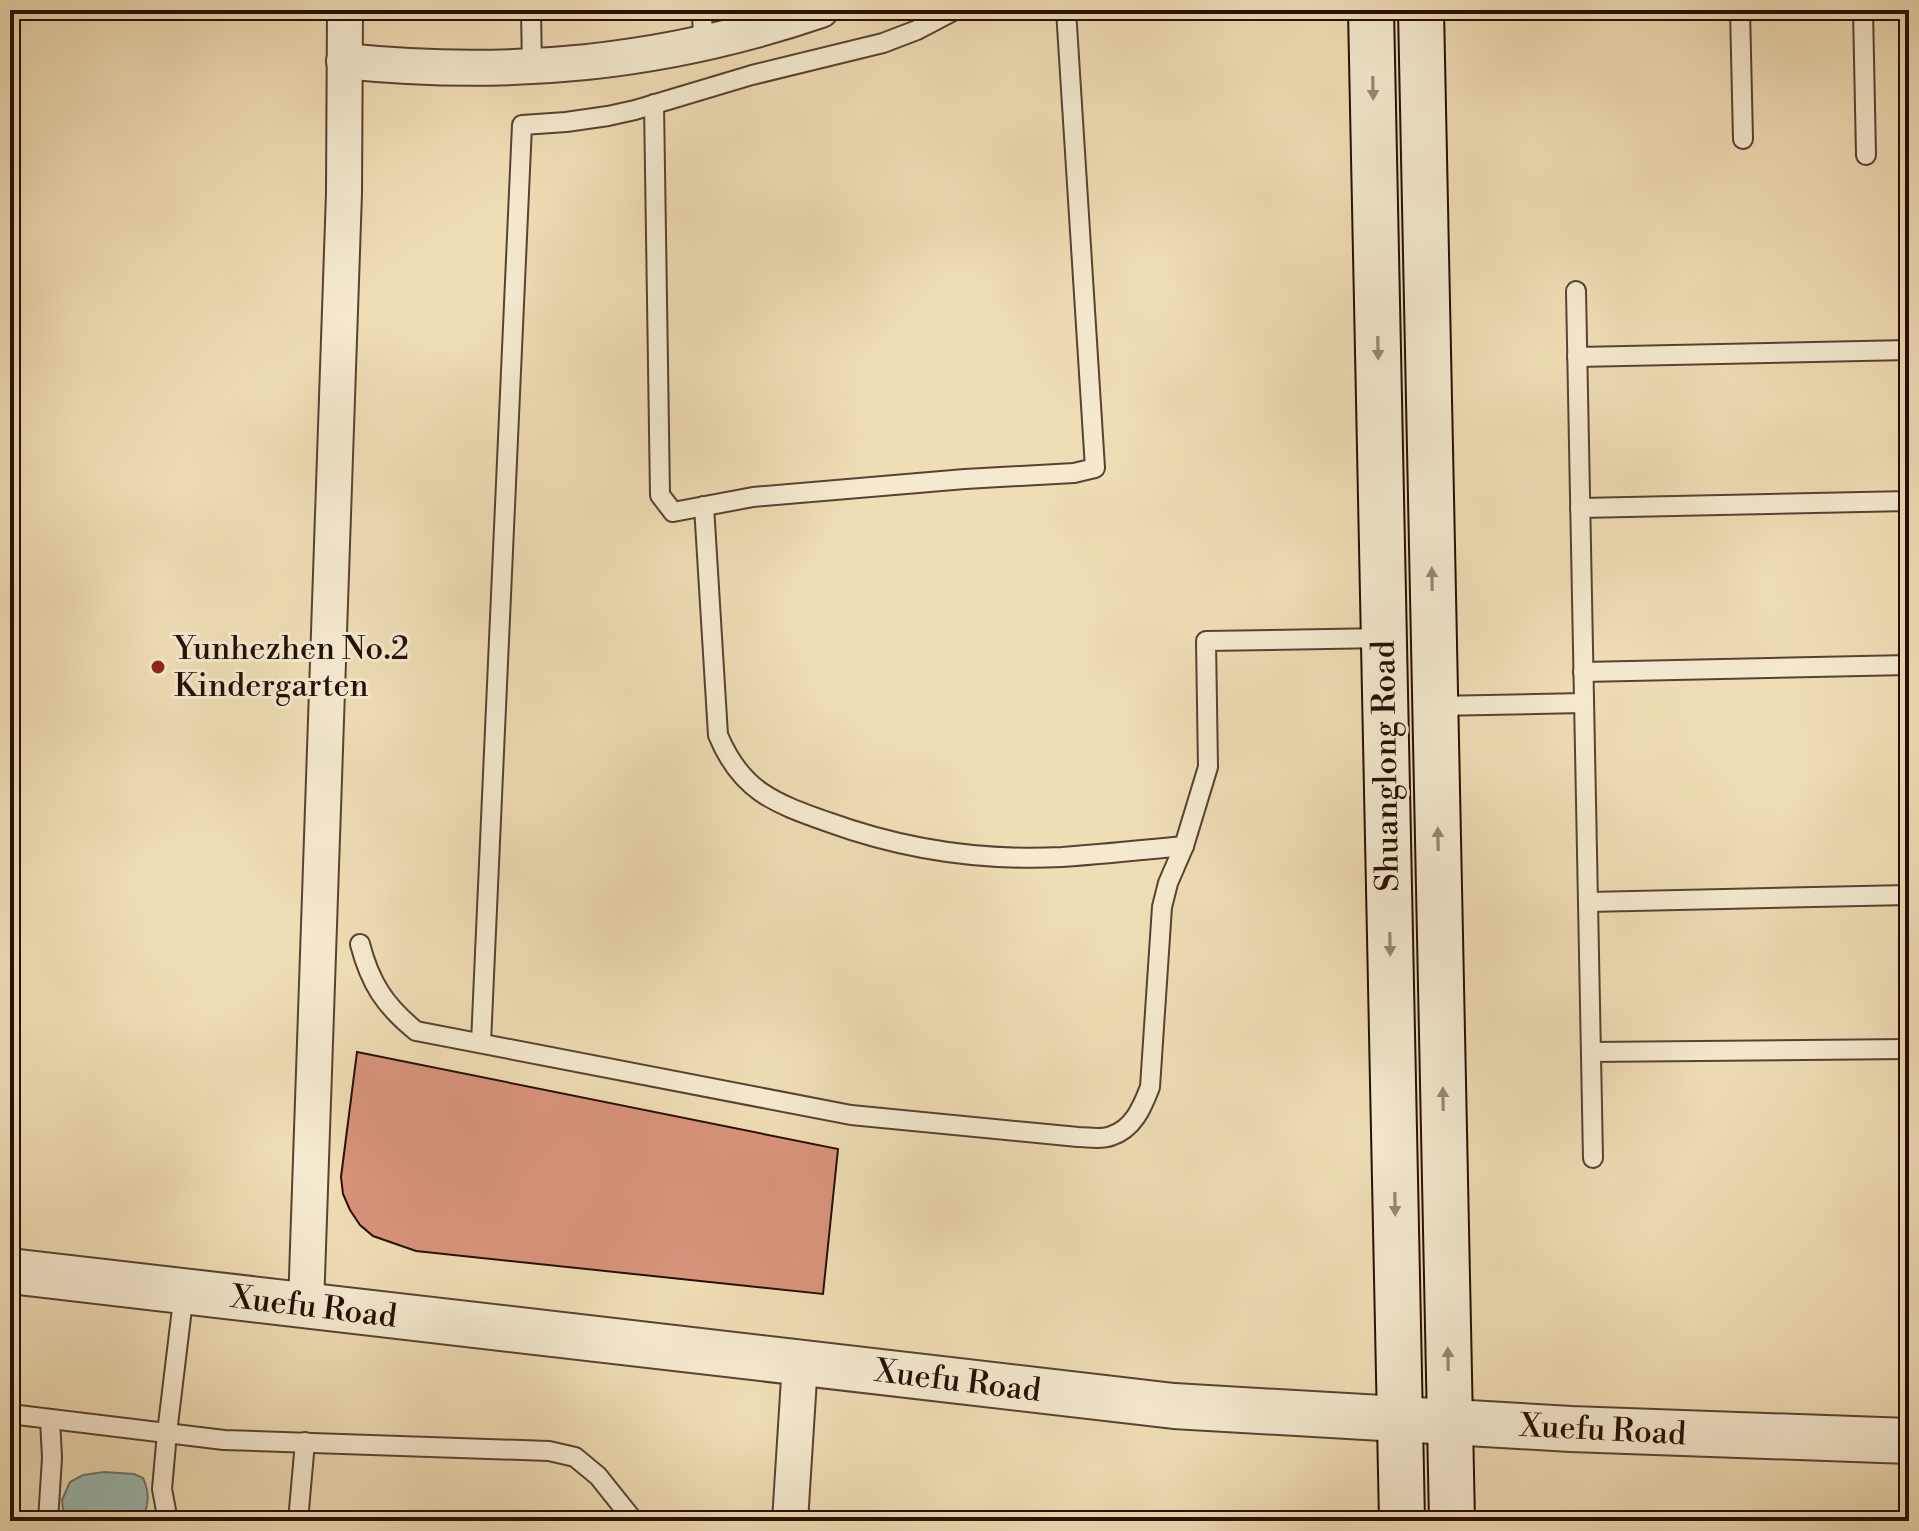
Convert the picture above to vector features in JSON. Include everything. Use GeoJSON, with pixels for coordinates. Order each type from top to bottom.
{"type":"FeatureCollection","features":[{"type":"Feature","properties":{"kind":"main road","name":"Shuanglong Road"},"geometry":{"type":"LineString","coordinates":[[1371,10],[1402,1521]]}},
{"type":"Feature","properties":{"kind":"main road","name":"Shuanglong Road"},"geometry":{"type":"LineString","coordinates":[[1421,10],[1452,1521]]}},
{"type":"Feature","properties":{"kind":"main road","name":"Xuefu Road"},"geometry":{"type":"LineString","coordinates":[[10,1271],[1174,1406],[1648,1433],[1909,1441]]}},
{"type":"Feature","properties":{"kind":"street"},"geometry":{"type":"LineString","coordinates":[[306,1306],[344,193],[345,10]]}},
{"type":"Feature","properties":{"kind":"street"},"geometry":{"type":"LineString","coordinates":[[344,61],[422,68],[532,68],[583,64],[685,48],[703,27],[743,34],[821,10]]}},
{"type":"Feature","properties":{"kind":"street"},"geometry":{"type":"LineString","coordinates":[[790,1521],[800,1363]]}},
{"type":"Feature","properties":{"kind":"lane"},"geometry":{"type":"LineString","coordinates":[[531,10],[532,68]]}},
{"type":"Feature","properties":{"kind":"lane"},"geometry":{"type":"LineString","coordinates":[[481,1043],[522,125],[608,116],[654,104],[752,75],[883,43],[955,10]]}},
{"type":"Feature","properties":{"kind":"lane"},"geometry":{"type":"LineString","coordinates":[[654,104],[660,495],[673,512],[753,497],[1074,473],[1095,468],[1066,10]]}},
{"type":"Feature","properties":{"kind":"lane"},"geometry":{"type":"LineString","coordinates":[[1740,10],[1743,139]]}},
{"type":"Feature","properties":{"kind":"lane"},"geometry":{"type":"LineString","coordinates":[[1863,10],[1866,155]]}},
{"type":"Feature","properties":{"kind":"lane"},"geometry":{"type":"LineString","coordinates":[[1576,291],[1593,1158]]}},
{"type":"Feature","properties":{"kind":"lane"},"geometry":{"type":"LineString","coordinates":[[1577,357],[1909,350]]}},
{"type":"Feature","properties":{"kind":"lane"},"geometry":{"type":"LineString","coordinates":[[1580,508],[1909,501]]}},
{"type":"Feature","properties":{"kind":"lane"},"geometry":{"type":"LineString","coordinates":[[704,506],[718,735],[726,755],[751,786],[764,795],[838,826],[927,849],[969,854],[1059,857],[1184,846]]}},
{"type":"Feature","properties":{"kind":"lane"},"geometry":{"type":"LineString","coordinates":[[360,944],[374,984],[386,1002],[416,1031],[851,1115],[1108,1138],[1132,1122],[1141,1111],[1150,1087],[1162,907],[1208,767],[1206,641],[1384,638]]}},
{"type":"Feature","properties":{"kind":"lane"},"geometry":{"type":"LineString","coordinates":[[1583,672],[1909,665]]}},
{"type":"Feature","properties":{"kind":"lane"},"geometry":{"type":"LineString","coordinates":[[1435,706],[1584,703]]}},
{"type":"Feature","properties":{"kind":"lane"},"geometry":{"type":"LineString","coordinates":[[1588,902],[1909,895]]}},
{"type":"Feature","properties":{"kind":"lane"},"geometry":{"type":"LineString","coordinates":[[1591,1052],[1909,1049]]}},
{"type":"Feature","properties":{"kind":"lane"},"geometry":{"type":"LineString","coordinates":[[168,1521],[162,1489],[184,1292]]}},
{"type":"Feature","properties":{"kind":"lane"},"geometry":{"type":"LineString","coordinates":[[10,1414],[224,1440],[549,1451],[575,1457],[598,1476],[634,1521]]}},
{"type":"Feature","properties":{"kind":"lane"},"geometry":{"type":"LineString","coordinates":[[48,1521],[52,1458],[50,1419]]}},
{"type":"Feature","properties":{"kind":"lane"},"geometry":{"type":"LineString","coordinates":[[298,1521],[305,1442]]}},
{"type":"Feature","properties":{"kind":"water"},"geometry":{"type":"Polygon","coordinates":[[[104,1472],[134,1474],[143,1478],[148,1500],[140,1521],[70,1521],[63,1510],[62,1500],[70,1482],[83,1475],[104,1472]]]}},
{"type":"Feature","properties":{"kind":"building"},"geometry":{"type":"Polygon","coordinates":[[[357,1052],[838,1149],[823,1294],[416,1251],[373,1236],[360,1225],[350,1210],[343,1194],[341,1177],[357,1052]]]}},
{"type":"Feature","properties":{"kind":"place","name":"Yunhezhen No.2 Kindergarten"},"geometry":{"type":"Point","coordinates":[158,667]}}]}
